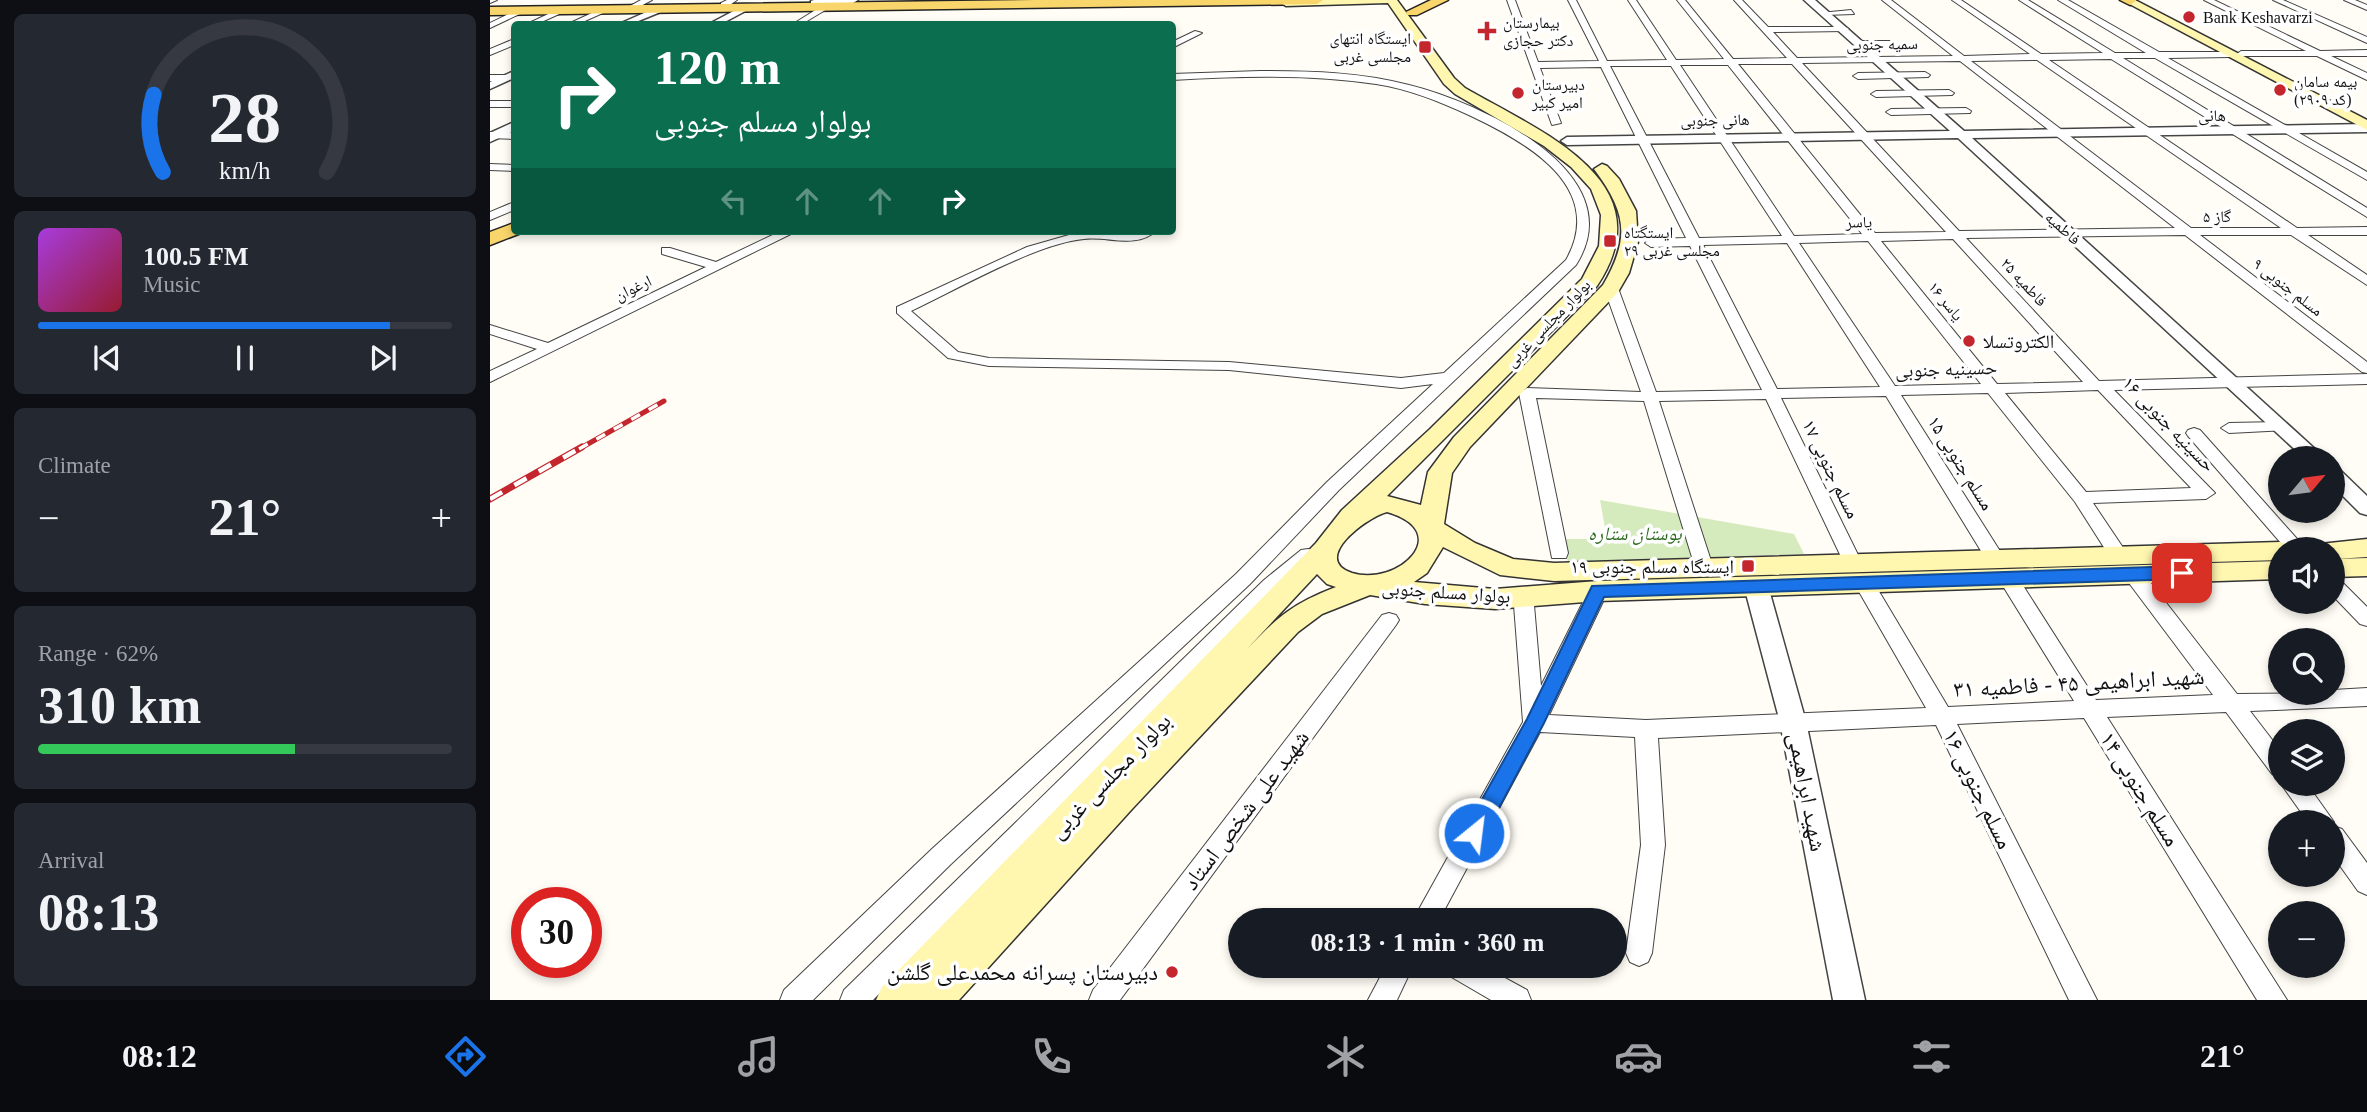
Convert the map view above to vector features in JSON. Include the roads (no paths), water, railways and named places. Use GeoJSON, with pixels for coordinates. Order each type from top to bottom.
{"type":"FeatureCollection","features":[{"type":"Feature","properties":{"kind":"main road"},"geometry":{"type":"LineString","coordinates":[[493,7],[729,2],[814,4],[916,1],[1317,0]]}},
{"type":"Feature","properties":{"kind":"main road"},"geometry":{"type":"LineString","coordinates":[[493,7],[525,5],[564,10],[660,9],[828,6],[855,2],[970,4],[1058,1],[1111,4],[1358,2],[1399,5],[1442,0]]}},
{"type":"Feature","properties":{"kind":"main road"},"geometry":{"type":"LineString","coordinates":[[2130,0],[2367,120]]}},
{"type":"Feature","properties":{"kind":"main road"},"geometry":{"type":"LineString","coordinates":[[1058,1],[1027,18],[1055,11],[1137,2]]}},
{"type":"Feature","properties":{"kind":"main road"},"geometry":{"type":"LineString","coordinates":[[970,4],[991,10],[999,19],[1058,1]]}},
{"type":"Feature","properties":{"kind":"main road"},"geometry":{"type":"LineString","coordinates":[[1358,2],[1399,5]]}},
{"type":"Feature","properties":{"kind":"main road","name":"بولوار مجلسی غربی"},"geometry":{"type":"LineString","coordinates":[[1399,5],[1474,89],[1567,141],[1607,174],[1626,206],[1631,243],[1624,268],[1611,288],[1462,442],[1440,472],[1431,528]]}},
{"type":"Feature","properties":{"kind":"main road","name":"بولوار مجلسی غربی"},"geometry":{"type":"LineString","coordinates":[[895,1000],[1336,533],[1590,282],[1603,264],[1610,241],[1607,206],[1589,176],[1552,144],[1460,91],[1449,81],[1399,5]]}},
{"type":"Feature","properties":{"kind":"main road"},"geometry":{"type":"LineString","coordinates":[[2236,54],[2367,127]]}},
{"type":"Feature","properties":{"kind":"main road"},"geometry":{"type":"LineString","coordinates":[[490,227],[511,218]]}},
{"type":"Feature","properties":{"kind":"main road"},"geometry":{"type":"LineString","coordinates":[[490,239],[511,230]]}},
{"type":"Feature","properties":{"kind":"main road"},"geometry":{"type":"LineString","coordinates":[[1373,505],[1402,506],[1425,519],[1431,528],[1431,549],[1419,568],[1403,578],[1368,586],[1340,578],[1330,570],[1325,561],[1336,533],[1373,505]]}},
{"type":"Feature","properties":{"kind":"main road","name":"بولوار مسلم جنوبی"},"geometry":{"type":"LineString","coordinates":[[1431,528],[1466,550],[1508,568],[1554,572],[1704,567],[1858,573],[2126,565],[2268,570]]}},
{"type":"Feature","properties":{"kind":"main road"},"geometry":{"type":"LineString","coordinates":[[2345,549],[2367,548]]}},
{"type":"Feature","properties":{"kind":"main road","name":"بولوار مسلم جنوبی"},"geometry":{"type":"LineString","coordinates":[[2126,565],[2268,552]]}},
{"type":"Feature","properties":{"kind":"main road"},"geometry":{"type":"LineString","coordinates":[[2345,568],[2367,567]]}},
{"type":"Feature","properties":{"kind":"main road"},"geometry":{"type":"LineString","coordinates":[[1495,598],[1480,586],[1482,578],[1488,571],[1508,568]]}},
{"type":"Feature","properties":{"kind":"main road","name":"بولوار مسلم جنوبی"},"geometry":{"type":"LineString","coordinates":[[1368,586],[1425,594],[1495,598],[1598,591],[1756,586],[1858,573]]}},
{"type":"Feature","properties":{"kind":"main road","name":"بولوار مجلسی غربی"},"geometry":{"type":"LineString","coordinates":[[933,1000],[1120,799],[1288,625],[1312,607],[1368,586]]}},
{"type":"Feature","properties":{"kind":"street"},"geometry":{"type":"LineString","coordinates":[[634,6],[648,0]]}},
{"type":"Feature","properties":{"kind":"street"},"geometry":{"type":"LineString","coordinates":[[1511,0],[1556,123]]}},
{"type":"Feature","properties":{"kind":"street","name":"مسلم جنوبی ۱۷"},"geometry":{"type":"LineString","coordinates":[[1572,0],[1771,393],[1858,573]]}},
{"type":"Feature","properties":{"kind":"street","name":"مسلم جنوبی ۱۵"},"geometry":{"type":"LineString","coordinates":[[1632,0],[1890,390],[2002,568]]}},
{"type":"Feature","properties":{"kind":"street","name":"یاسر ۱۶"},"geometry":{"type":"LineString","coordinates":[[1681,0],[1992,387]]}},
{"type":"Feature","properties":{"kind":"street","name":"فاطمیه ۲۵"},"geometry":{"type":"LineString","coordinates":[[1738,0],[2098,385]]}},
{"type":"Feature","properties":{"kind":"street","name":"مسلم جنوبی ۹"},"geometry":{"type":"LineString","coordinates":[[1886,0],[2367,369]]}},
{"type":"Feature","properties":{"kind":"street"},"geometry":{"type":"LineString","coordinates":[[1956,0],[2367,281]]}},
{"type":"Feature","properties":{"kind":"street"},"geometry":{"type":"LineString","coordinates":[[2023,0],[2367,213]]}},
{"type":"Feature","properties":{"kind":"street"},"geometry":{"type":"LineString","coordinates":[[2062,0],[2367,177]]}},
{"type":"Feature","properties":{"kind":"street"},"geometry":{"type":"LineString","coordinates":[[2208,0],[2367,77]]}},
{"type":"Feature","properties":{"kind":"street"},"geometry":{"type":"LineString","coordinates":[[2277,0],[2367,40]]}},
{"type":"Feature","properties":{"kind":"street"},"geometry":{"type":"LineString","coordinates":[[2348,0],[2367,8]]}},
{"type":"Feature","properties":{"kind":"street","name":"فاطمیه"},"geometry":{"type":"LineString","coordinates":[[1810,1],[1824,8],[2302,446]]}},
{"type":"Feature","properties":{"kind":"street"},"geometry":{"type":"LineString","coordinates":[[490,26],[525,5]]}},
{"type":"Feature","properties":{"kind":"street"},"geometry":{"type":"LineString","coordinates":[[802,21],[828,6]]}},
{"type":"Feature","properties":{"kind":"street"},"geometry":{"type":"LineString","coordinates":[[720,21],[748,7]]}},
{"type":"Feature","properties":{"kind":"street"},"geometry":{"type":"LineString","coordinates":[[1824,8],[1851,12]]}},
{"type":"Feature","properties":{"kind":"street"},"geometry":{"type":"LineString","coordinates":[[579,21],[608,9]]}},
{"type":"Feature","properties":{"kind":"street"},"geometry":{"type":"LineString","coordinates":[[631,21],[660,9]]}},
{"type":"Feature","properties":{"kind":"street"},"geometry":{"type":"LineString","coordinates":[[538,21],[564,10]]}},
{"type":"Feature","properties":{"kind":"street"},"geometry":{"type":"LineString","coordinates":[[1766,30],[1845,29]]}},
{"type":"Feature","properties":{"kind":"street"},"geometry":{"type":"LineString","coordinates":[[1176,44],[1198,33]]}},
{"type":"Feature","properties":{"kind":"street"},"geometry":{"type":"LineString","coordinates":[[490,39],[511,41]]}},
{"type":"Feature","properties":{"kind":"street"},"geometry":{"type":"LineString","coordinates":[[490,52],[511,42]]}},
{"type":"Feature","properties":{"kind":"street"},"geometry":{"type":"LineString","coordinates":[[1862,44],[1890,44]]}},
{"type":"Feature","properties":{"kind":"street"},"geometry":{"type":"LineString","coordinates":[[503,55],[511,51]]}},
{"type":"Feature","properties":{"kind":"street","name":"سمیه جنوبی"},"geometry":{"type":"LineString","coordinates":[[1534,65],[2367,53]]}},
{"type":"Feature","properties":{"kind":"street"},"geometry":{"type":"LineString","coordinates":[[794,1000],[942,856],[1243,579],[1333,486],[1571,261],[1581,246],[1584,224],[1580,199],[1560,168],[1509,130],[1435,96],[1406,87],[1357,79],[1234,74],[1176,77]]}},
{"type":"Feature","properties":{"kind":"street"},"geometry":{"type":"LineString","coordinates":[[1876,94],[1925,75]]}},
{"type":"Feature","properties":{"kind":"street"},"geometry":{"type":"LineString","coordinates":[[1858,76],[1949,93]]}},
{"type":"Feature","properties":{"kind":"street"},"geometry":{"type":"LineString","coordinates":[[1906,84],[1935,83]]}},
{"type":"Feature","properties":{"kind":"street"},"geometry":{"type":"LineString","coordinates":[[490,104],[511,104]]}},
{"type":"Feature","properties":{"kind":"street"},"geometry":{"type":"LineString","coordinates":[[1891,112],[1966,111]]}},
{"type":"Feature","properties":{"kind":"street"},"geometry":{"type":"LineString","coordinates":[[492,136],[511,127]]}},
{"type":"Feature","properties":{"kind":"street","name":"هانی"},"geometry":{"type":"LineString","coordinates":[[1960,133],[2367,127]]}},
{"type":"Feature","properties":{"kind":"street","name":"هانی جنوبی"},"geometry":{"type":"LineString","coordinates":[[1567,141],[1960,133]]}},
{"type":"Feature","properties":{"kind":"street"},"geometry":{"type":"LineString","coordinates":[[492,136],[511,136]]}},
{"type":"Feature","properties":{"kind":"street"},"geometry":{"type":"LineString","coordinates":[[490,167],[511,168]]}},
{"type":"Feature","properties":{"kind":"street"},"geometry":{"type":"LineString","coordinates":[[490,216],[511,207]]}},
{"type":"Feature","properties":{"kind":"street","name":"گاز ۵"},"geometry":{"type":"LineString","coordinates":[[2068,232],[2367,230]]}},
{"type":"Feature","properties":{"kind":"street","name":"یاسر"},"geometry":{"type":"LineString","coordinates":[[1651,243],[2068,232]]}},
{"type":"Feature","properties":{"kind":"street","name":"ارغوان"},"geometry":{"type":"LineString","coordinates":[[490,377],[783,235]]}},
{"type":"Feature","properties":{"kind":"street"},"geometry":{"type":"LineString","coordinates":[[1083,235],[1031,250],[902,310],[953,355],[989,362],[1230,366],[1401,383],[1449,377]]}},
{"type":"Feature","properties":{"kind":"street"},"geometry":{"type":"LineString","coordinates":[[1112,235],[1140,235]]}},
{"type":"Feature","properties":{"kind":"street"},"geometry":{"type":"LineString","coordinates":[[666,251],[718,267]]}},
{"type":"Feature","properties":{"kind":"street"},"geometry":{"type":"LineString","coordinates":[[1611,288],[1650,397],[1704,567]]}},
{"type":"Feature","properties":{"kind":"street"},"geometry":{"type":"LineString","coordinates":[[490,329],[549,348]]}},
{"type":"Feature","properties":{"kind":"street","name":"حسینیه جنوبی"},"geometry":{"type":"LineString","coordinates":[[1559,553],[1527,393],[1650,397],[2367,379]]}},
{"type":"Feature","properties":{"kind":"street","name":"حسینیه جنوبی ۱۶"},"geometry":{"type":"LineString","coordinates":[[2081,498],[2206,493],[2098,385]]}},
{"type":"Feature","properties":{"kind":"street"},"geometry":{"type":"LineString","coordinates":[[1992,387],[2081,498],[2126,565],[2268,751]]}},
{"type":"Feature","properties":{"kind":"street"},"geometry":{"type":"LineString","coordinates":[[2229,428],[2281,427]]}},
{"type":"Feature","properties":{"kind":"street"},"geometry":{"type":"LineString","coordinates":[[2194,433],[2286,537]]}},
{"type":"Feature","properties":{"kind":"street"},"geometry":{"type":"LineString","coordinates":[[2345,487],[2367,508]]}},
{"type":"Feature","properties":{"kind":"street"},"geometry":{"type":"LineString","coordinates":[[854,1000],[1066,786],[1271,585],[1336,533]]}},
{"type":"Feature","properties":{"kind":"street","name":"مسلم جنوبی ۱۴"},"geometry":{"type":"LineString","coordinates":[[2002,568],[2273,1000]]}},
{"type":"Feature","properties":{"kind":"street","name":"مسلم جنوبی ۱۶"},"geometry":{"type":"LineString","coordinates":[[1858,573],[1942,716],[2082,1000]]}},
{"type":"Feature","properties":{"kind":"street","name":"شهید ابراهیمی"},"geometry":{"type":"LineString","coordinates":[[1756,586],[1793,722],[1849,1000]]}},
{"type":"Feature","properties":{"kind":"street"},"geometry":{"type":"LineString","coordinates":[[1433,908],[1534,723],[1598,591]]}},
{"type":"Feature","properties":{"kind":"street"},"geometry":{"type":"LineString","coordinates":[[2345,597],[2367,619]]}},
{"type":"Feature","properties":{"kind":"street"},"geometry":{"type":"LineString","coordinates":[[1524,605],[1534,723]]}},
{"type":"Feature","properties":{"kind":"street","name":"شهید علی شخص استاد"},"geometry":{"type":"LineString","coordinates":[[1103,1000],[1389,620]]}},
{"type":"Feature","properties":{"kind":"street","name":"شهید ابراهیمی ۴۵ - فاطمیه ۳۱"},"geometry":{"type":"LineString","coordinates":[[1534,723],[1646,729],[2367,697]]}},
{"type":"Feature","properties":{"kind":"street"},"geometry":{"type":"LineString","coordinates":[[1639,953],[1653,845],[1646,729]]}},
{"type":"Feature","properties":{"kind":"street"},"geometry":{"type":"LineString","coordinates":[[2302,796],[2313,810]]}},
{"type":"Feature","properties":{"kind":"street"},"geometry":{"type":"LineString","coordinates":[[2345,853],[2367,883]]}},
{"type":"Feature","properties":{"kind":"street"},"geometry":{"type":"LineString","coordinates":[[1382,1000],[1394,978]]}},
{"type":"Feature","properties":{"kind":"street"},"geometry":{"type":"LineString","coordinates":[[1478,978],[1517,1000]]}},
{"type":"Feature","properties":{"kind":"railway"},"geometry":{"type":"LineString","coordinates":[[579,449],[664,401]]}},
{"type":"Feature","properties":{"kind":"railway"},"geometry":{"type":"LineString","coordinates":[[490,499],[582,447]]}},
{"type":"Feature","properties":{"kind":"place","name":"Bank Keshavarzi"},"geometry":{"type":"Point","coordinates":[2189,17]}},
{"type":"Feature","properties":{"kind":"place","name":"بیمارستان دکتر حجازی"},"geometry":{"type":"Point","coordinates":[1487,31]}},
{"type":"Feature","properties":{"kind":"place","name":"ایستگاه انتهای مجلسی غربی"},"geometry":{"type":"Point","coordinates":[1425,47]}},
{"type":"Feature","properties":{"kind":"place","name":"بیمه سامان (کد ۲۹۰۹)"},"geometry":{"type":"Point","coordinates":[2280,90]}},
{"type":"Feature","properties":{"kind":"place","name":"دبیرستان امیر کبیر"},"geometry":{"type":"Point","coordinates":[1518,93]}},
{"type":"Feature","properties":{"kind":"place","name":"ایستگتاه مجلسی غربی ۲۹"},"geometry":{"type":"Point","coordinates":[1610,241]}},
{"type":"Feature","properties":{"kind":"place","name":"الکتروتسلا"},"geometry":{"type":"Point","coordinates":[1969,341]}},
{"type":"Feature","properties":{"kind":"place","name":"ایستگاه مسلم جنوبی ۱۹"},"geometry":{"type":"Point","coordinates":[1748,566]}},
{"type":"Feature","properties":{"kind":"place","name":"دبیرستان پسرانه محمدعلی گلشن"},"geometry":{"type":"Point","coordinates":[1172,972]}},
{"type":"Feature","properties":{"kind":"park label","name":"بوستان ستاره"},"geometry":{"type":"Point","coordinates":[1635,533]}}]}
